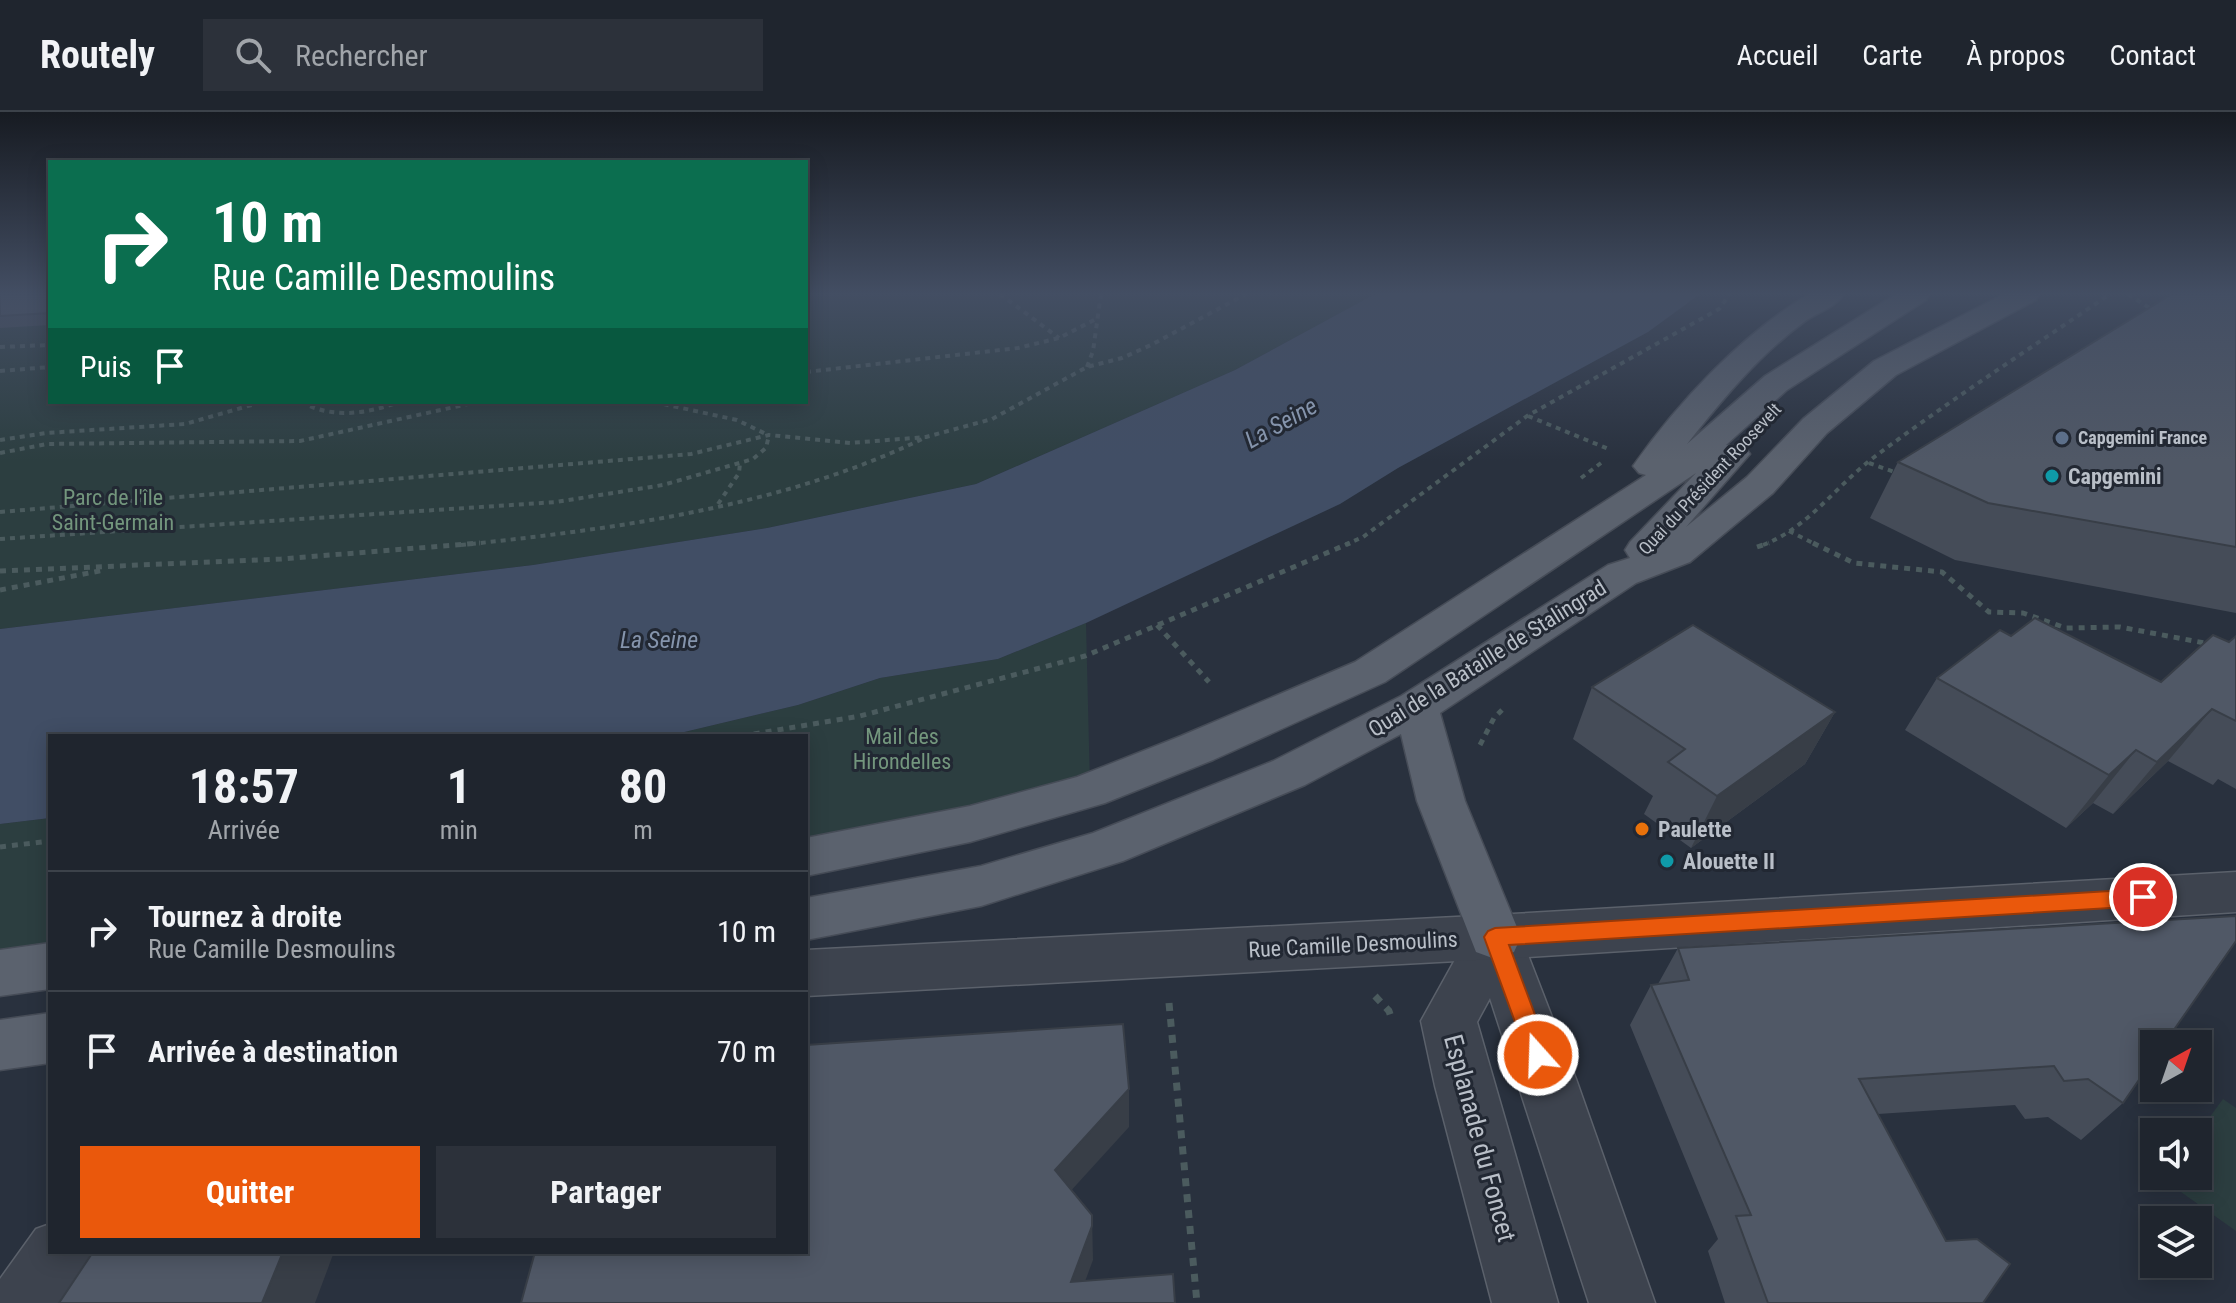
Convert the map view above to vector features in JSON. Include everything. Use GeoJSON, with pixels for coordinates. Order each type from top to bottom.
{"type":"FeatureCollection","features":[{"type":"Feature","properties":{"kind":"main road"},"geometry":{"type":"LineString","coordinates":[[808,857],[999,816],[1088,791],[1197,748],[1370,672],[1570,544],[1651,465],[1723,378],[1755,350]]}},
{"type":"Feature","properties":{"kind":"main road","name":"Quai du Président Roosevelt"},"geometry":{"type":"LineString","coordinates":[[1570,544],[1676,472],[1776,383],[1828,350]]}},
{"type":"Feature","properties":{"kind":"main road","name":"Quai du Président Roosevelt"},"geometry":{"type":"LineString","coordinates":[[1622,574],[1828,350]]}},
{"type":"Feature","properties":{"kind":"main road"},"geometry":{"type":"LineString","coordinates":[[1622,574],[1676,554],[1760,485],[1815,426],[1885,368],[1920,350]]}},
{"type":"Feature","properties":{"kind":"main road","name":"Quai de la Bataille de Stalingrad"},"geometry":{"type":"LineString","coordinates":[[808,919],[981,886],[1106,848],[1289,773],[1417,707],[1622,574]]}},
{"type":"Feature","properties":{"kind":"main road"},"geometry":{"type":"LineString","coordinates":[[1417,707],[1441,801],[1495,937]]}},
{"type":"Feature","properties":{"kind":"main road"},"geometry":{"type":"LineString","coordinates":[[0,973],[48,966]]}},
{"type":"Feature","properties":{"kind":"main road"},"geometry":{"type":"LineString","coordinates":[[0,1045],[48,1038]]}},
{"type":"Feature","properties":{"kind":"street","name":"Rue Camille Desmoulins"},"geometry":{"type":"LineString","coordinates":[[808,973],[1495,937],[2236,892]]}},
{"type":"Feature","properties":{"kind":"street","name":"Esplanade du Foncet"},"geometry":{"type":"LineString","coordinates":[[1495,937],[1449,1021],[1464,1086],[1525,1303]]}},
{"type":"Feature","properties":{"kind":"street"},"geometry":{"type":"LineString","coordinates":[[1495,937],[1547,1079],[1622,1303]]}},
{"type":"Feature","properties":{"kind":"street"},"geometry":{"type":"LineString","coordinates":[[23,1303],[58,1254]]}},
{"type":"Feature","properties":{"kind":"path"},"geometry":{"type":"LineString","coordinates":[[808,372],[1004,350]]}},
{"type":"Feature","properties":{"kind":"path"},"geometry":{"type":"LineString","coordinates":[[1087,367],[1091,350]]}},
{"type":"Feature","properties":{"kind":"path"},"geometry":{"type":"LineString","coordinates":[[0,512],[691,454],[769,435],[850,443],[926,437],[992,419],[1087,367],[1141,350]]}},
{"type":"Feature","properties":{"kind":"path"},"geometry":{"type":"LineString","coordinates":[[754,734],[860,716],[1085,656],[1363,537],[1527,416],[1646,350]]}},
{"type":"Feature","properties":{"kind":"path"},"geometry":{"type":"LineString","coordinates":[[0,371],[48,367]]}},
{"type":"Feature","properties":{"kind":"path"},"geometry":{"type":"LineString","coordinates":[[0,440],[50,432],[185,424],[212,419],[254,404]]}},
{"type":"Feature","properties":{"kind":"path"},"geometry":{"type":"LineString","coordinates":[[305,404],[319,412],[337,414],[392,404]]}},
{"type":"Feature","properties":{"kind":"path"},"geometry":{"type":"LineString","coordinates":[[428,404],[432,411]]}},
{"type":"Feature","properties":{"kind":"path"},"geometry":{"type":"LineString","coordinates":[[0,453],[47,444],[300,441],[467,404]]}},
{"type":"Feature","properties":{"kind":"path"},"geometry":{"type":"LineString","coordinates":[[663,404],[737,420],[769,435]]}},
{"type":"Feature","properties":{"kind":"path"},"geometry":{"type":"LineString","coordinates":[[1527,416],[1616,451],[1570,487]]}},
{"type":"Feature","properties":{"kind":"path"},"geometry":{"type":"LineString","coordinates":[[0,539],[556,502],[663,485],[753,459],[766,448],[769,435]]}},
{"type":"Feature","properties":{"kind":"path"},"geometry":{"type":"LineString","coordinates":[[0,571],[398,552],[651,520],[816,482],[899,451],[926,437]]}},
{"type":"Feature","properties":{"kind":"path"},"geometry":{"type":"LineString","coordinates":[[1868,462],[1909,478]]}},
{"type":"Feature","properties":{"kind":"path"},"geometry":{"type":"LineString","coordinates":[[717,504],[739,473],[740,463]]}},
{"type":"Feature","properties":{"kind":"path"},"geometry":{"type":"LineString","coordinates":[[1789,531],[1854,563],[1942,572],[1989,612],[2023,613],[2066,628],[2120,627],[2222,646]]}},
{"type":"Feature","properties":{"kind":"path"},"geometry":{"type":"LineString","coordinates":[[0,590],[109,568]]}},
{"type":"Feature","properties":{"kind":"path"},"geometry":{"type":"LineString","coordinates":[[1157,625],[1209,682]]}},
{"type":"Feature","properties":{"kind":"path"},"geometry":{"type":"LineString","coordinates":[[0,847],[48,841]]}},
{"type":"Feature","properties":{"kind":"path"},"geometry":{"type":"LineString","coordinates":[[1164,954],[1197,1303]]}},
{"type":"Feature","properties":{"kind":"green space","name":"Parc de l'île Saint-Germain"},"geometry":{"type":"Polygon","coordinates":[[[0,350],[48,350],[48,404],[808,404],[808,350],[1273,350],[1235,370],[976,484],[767,528],[533,565],[0,629],[0,350]]]}},
{"type":"Feature","properties":{"kind":"green space","name":"Mail des Hirondelles"},"geometry":{"type":"Polygon","coordinates":[[[1086,623],[1090,787],[808,842],[808,734],[676,734],[798,705],[880,678],[998,659],[1086,623]]]}},
{"type":"Feature","properties":{"kind":"green space"},"geometry":{"type":"Polygon","coordinates":[[[48,818],[48,962],[0,968],[0,824],[48,818]]]}},
{"type":"Feature","properties":{"kind":"green space"},"geometry":{"type":"Polygon","coordinates":[[[2223,1099],[2236,1108],[2236,1231],[2212,1214],[2212,1206],[2201,1206],[2178,1190],[2212,1190],[2212,1118],[2209,1118],[2223,1099]]]}},
{"type":"Feature","properties":{"kind":"water","name":"La Seine"},"geometry":{"type":"Polygon","coordinates":[[[1273,350],[1616,350],[1398,468],[1340,504],[1086,623],[998,659],[880,678],[798,705],[676,734],[48,734],[48,818],[0,824],[0,629],[533,565],[767,528],[976,484],[1235,370],[1273,350]]]}},
{"type":"Feature","properties":{"kind":"building"},"geometry":{"type":"Polygon","coordinates":[[[2081,350],[2236,350],[2236,547],[1988,503],[1898,462],[2081,350]]]}},
{"type":"Feature","properties":{"kind":"building"},"geometry":{"type":"Polygon","coordinates":[[[2035,618],[2161,682],[2213,635],[2229,642],[2236,636],[2236,721],[2212,709],[2157,762],[2136,750],[2109,775],[1937,678],[2000,630],[2011,636],[2035,618]]]}},
{"type":"Feature","properties":{"kind":"building"},"geometry":{"type":"Polygon","coordinates":[[[1693,625],[1835,712],[1717,796],[1668,762],[1685,749],[1592,687],[1693,625]]]}},
{"type":"Feature","properties":{"kind":"building"},"geometry":{"type":"Polygon","coordinates":[[[2236,916],[2236,941],[2174,1030],[2140,1030],[2140,1078],[2123,1103],[2088,1079],[2064,1081],[2054,1066],[1859,1079],[1946,1241],[1977,1239],[2010,1264],[1983,1303],[1768,1303],[1736,1216],[1751,1215],[1651,985],[1689,980],[1678,948],[2236,916]]]}},
{"type":"Feature","properties":{"kind":"building"},"geometry":{"type":"Polygon","coordinates":[[[1123,1024],[1129,1089],[1055,1170],[1092,1215],[1092,1226],[1071,1282],[1173,1274],[1175,1303],[521,1303],[534,1254],[808,1254],[808,1045],[1123,1024]]]}},
{"type":"Feature","properties":{"kind":"building"},"geometry":{"type":"Polygon","coordinates":[[[92,1254],[282,1254],[262,1303],[59,1303],[92,1254]]]}},
{"type":"Feature","properties":{"kind":"place","name":"Capgemini France"},"geometry":{"type":"Point","coordinates":[2062,438]}},
{"type":"Feature","properties":{"kind":"place","name":"Capgemini"},"geometry":{"type":"Point","coordinates":[2052,476]}},
{"type":"Feature","properties":{"kind":"place","name":"Paulette"},"geometry":{"type":"Point","coordinates":[1642,829]}},
{"type":"Feature","properties":{"kind":"place","name":"Alouette II"},"geometry":{"type":"Point","coordinates":[1667,861]}},
{"type":"Feature","properties":{"kind":"route"},"geometry":{"type":"LineString","coordinates":[[1538,1055],[1495,937],[2143,897]]}}]}
